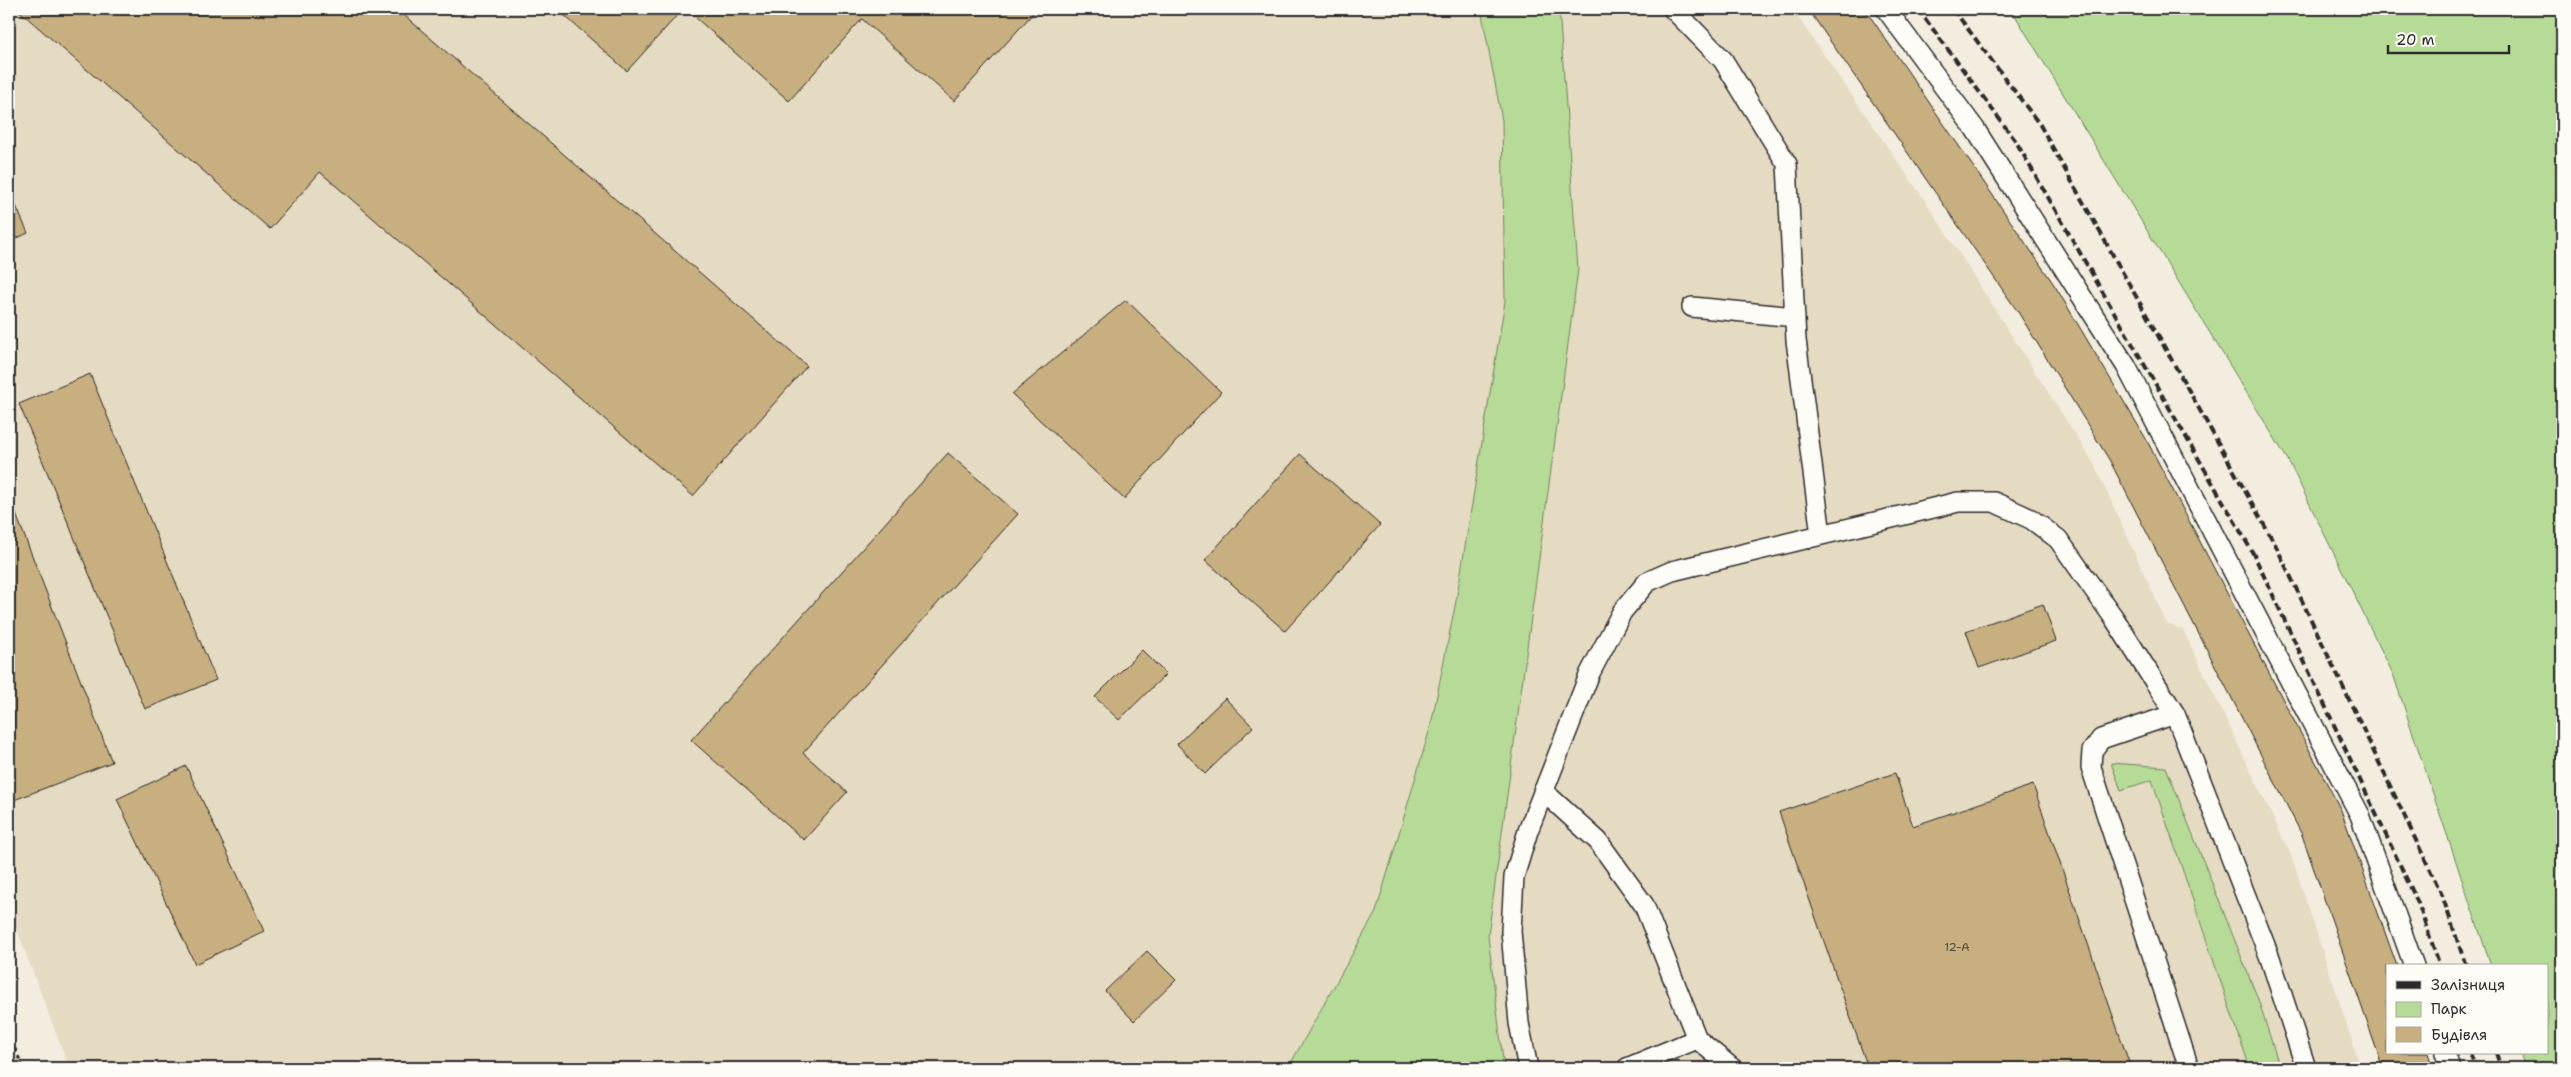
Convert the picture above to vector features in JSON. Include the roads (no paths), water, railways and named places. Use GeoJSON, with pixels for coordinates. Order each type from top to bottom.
{"type":"FeatureCollection","features":[{"type":"Feature","properties":{"kind":"lane"},"geometry":{"type":"LineString","coordinates":[[1673,9],[1723,60],[1787,164],[1795,317],[1820,535]]}},
{"type":"Feature","properties":{"kind":"lane"},"geometry":{"type":"LineString","coordinates":[[1886,9],[1975,129],[2126,366],[2360,815],[2413,964]]}},
{"type":"Feature","properties":{"kind":"lane"},"geometry":{"type":"LineString","coordinates":[[1692,307],[1795,317]]}},
{"type":"Feature","properties":{"kind":"lane"},"geometry":{"type":"LineString","coordinates":[[1528,1068],[1520,1022],[1511,931],[1514,877],[1528,831],[1590,673],[1622,612],[1647,582],[1672,571],[1958,502],[1994,502],[2031,519],[2058,539],[2114,618],[2175,714],[2270,958],[2306,1068]]}},
{"type":"Feature","properties":{"kind":"lane"},"geometry":{"type":"LineString","coordinates":[[2175,714],[2101,739],[2092,751],[2091,767],[2189,1068]]}},
{"type":"Feature","properties":{"kind":"lane"},"geometry":{"type":"LineString","coordinates":[[1543,791],[1598,841],[1644,905],[1697,1039],[1732,1068]]}},
{"type":"Feature","properties":{"kind":"lane"},"geometry":{"type":"LineString","coordinates":[[1627,1068],[1697,1039]]}},
{"type":"Feature","properties":{"kind":"lane"},"geometry":{"type":"LineString","coordinates":[[2445,1054],[2450,1068]]}},
{"type":"Feature","properties":{"kind":"railway"},"geometry":{"type":"LineString","coordinates":[[1918,9],[2015,140],[2254,555],[2418,903],[2439,964]]}},
{"type":"Feature","properties":{"kind":"railway"},"geometry":{"type":"LineString","coordinates":[[1953,9],[2040,125],[2276,546],[2442,895],[2465,964]]}},
{"type":"Feature","properties":{"kind":"railway"},"geometry":{"type":"LineString","coordinates":[[2470,1054],[2476,1068]]}},
{"type":"Feature","properties":{"kind":"railway"},"geometry":{"type":"LineString","coordinates":[[2496,1054],[2501,1068]]}}]}
